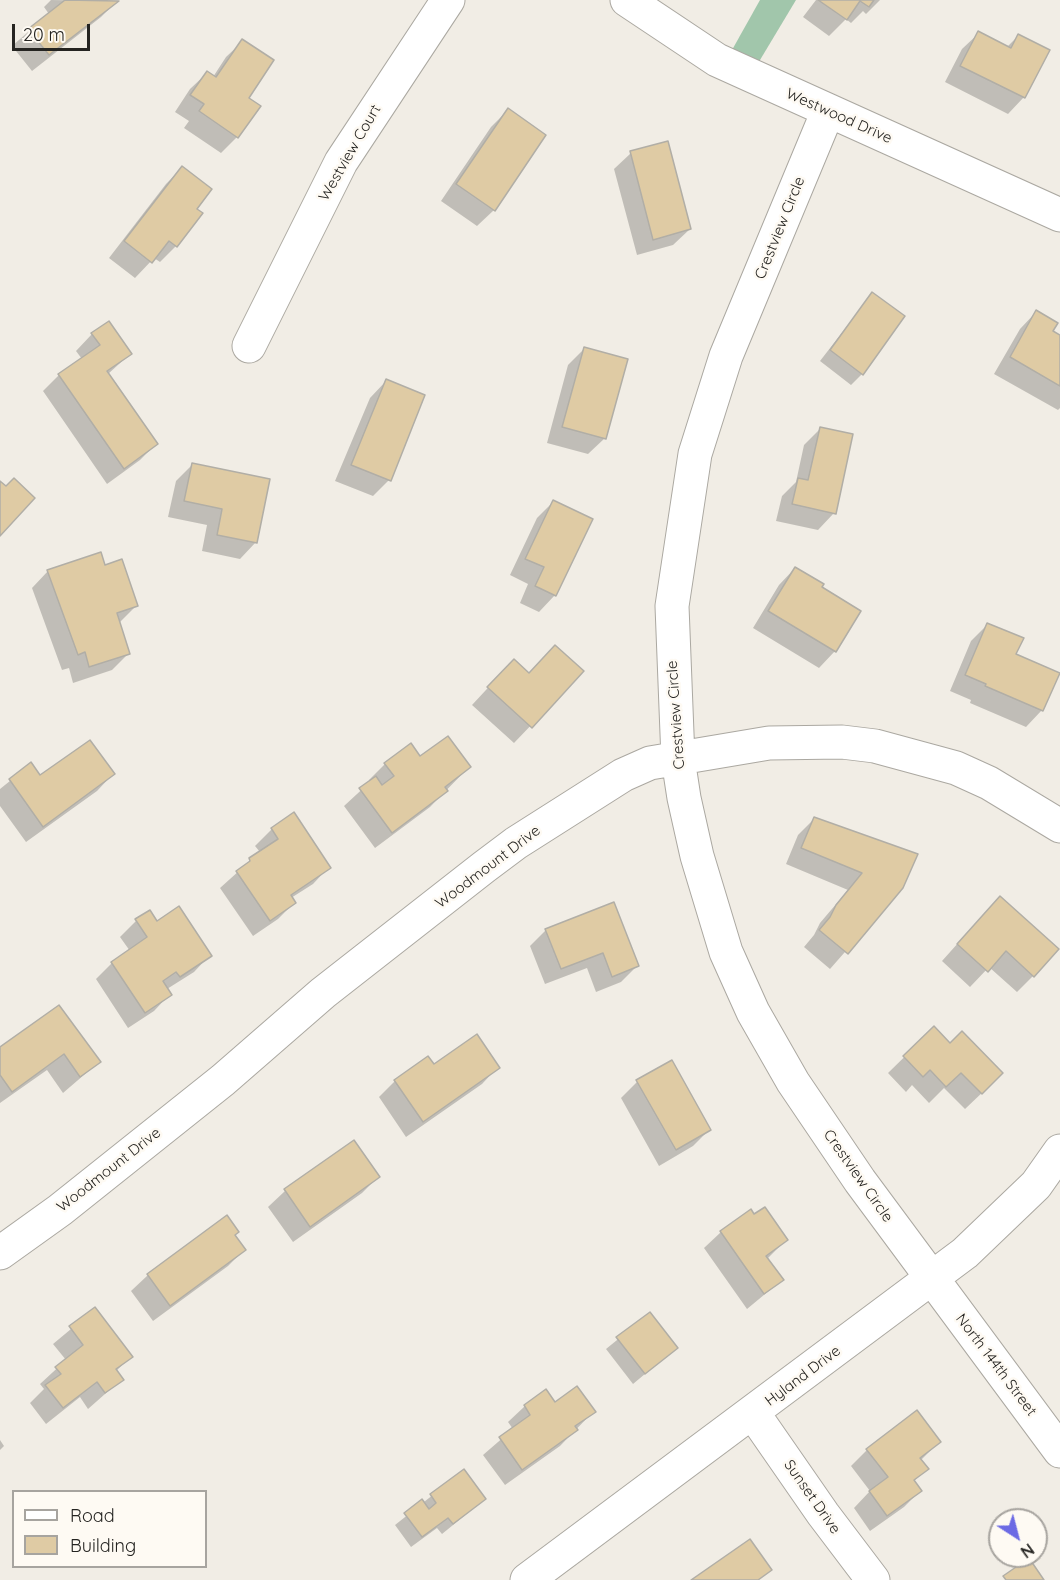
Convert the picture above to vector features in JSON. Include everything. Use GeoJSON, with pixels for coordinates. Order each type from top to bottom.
{"type":"FeatureCollection","features":[{"type":"Feature","properties":{"kind":"street","name":"Westview Court"},"geometry":{"type":"LineString","coordinates":[[249,346],[341,162],[448,0]]}},
{"type":"Feature","properties":{"kind":"street","name":"Westwood Drive"},"geometry":{"type":"LineString","coordinates":[[627,0],[717,60],[1060,215]]}},
{"type":"Feature","properties":{"kind":"street","name":"Crestview Circle"},"geometry":{"type":"LineString","coordinates":[[828,111],[726,356],[695,454],[672,606],[678,759],[697,856],[726,952],[753,1012],[800,1092],[932,1279]]}},
{"type":"Feature","properties":{"kind":"street","name":"Woodmount Drive"},"geometry":{"type":"LineString","coordinates":[[0,1253],[132,1152],[222,1080],[323,993],[516,843],[623,775],[650,762],[769,743],[832,742],[875,746],[956,768],[989,783],[1060,826]]}},
{"type":"Feature","properties":{"kind":"street","name":"Hyland Drive"},"geometry":{"type":"LineString","coordinates":[[527,1580],[932,1279],[992,1230],[1036,1185],[1060,1151]]}},
{"type":"Feature","properties":{"kind":"street","name":"North 144th Street"},"geometry":{"type":"LineString","coordinates":[[932,1279],[1060,1451]]}},
{"type":"Feature","properties":{"kind":"street","name":"Sunset Drive"},"geometry":{"type":"LineString","coordinates":[[753,1413],[823,1514],[873,1580]]}},
{"type":"Feature","properties":{"kind":"green space"},"geometry":{"type":"Polygon","coordinates":[[[760,0],[796,0],[757,65],[732,50],[760,0]]]}},
{"type":"Feature","properties":{"kind":"building"},"geometry":{"type":"Polygon","coordinates":[[[65,0],[119,1],[49,55],[28,29],[65,0]]]}},
{"type":"Feature","properties":{"kind":"building"},"geometry":{"type":"Polygon","coordinates":[[[818,0],[874,0],[869,7],[860,1],[847,20],[818,0]]]}},
{"type":"Feature","properties":{"kind":"building"},"geometry":{"type":"Polygon","coordinates":[[[978,31],[1011,48],[1018,34],[1050,50],[1025,98],[960,66],[978,31]]]}},
{"type":"Feature","properties":{"kind":"building"},"geometry":{"type":"Polygon","coordinates":[[[242,39],[274,60],[249,98],[261,106],[238,138],[199,111],[204,104],[190,95],[207,71],[216,77],[242,39]]]}},
{"type":"Feature","properties":{"kind":"building"},"geometry":{"type":"Polygon","coordinates":[[[508,108],[546,135],[495,211],[456,184],[508,108]]]}},
{"type":"Feature","properties":{"kind":"building"},"geometry":{"type":"Polygon","coordinates":[[[668,141],[691,229],[653,240],[630,151],[668,141]]]}},
{"type":"Feature","properties":{"kind":"building"},"geometry":{"type":"Polygon","coordinates":[[[182,166],[212,189],[197,209],[203,213],[177,247],[169,241],[152,263],[124,241],[182,166]]]}},
{"type":"Feature","properties":{"kind":"building"},"geometry":{"type":"Polygon","coordinates":[[[872,292],[905,316],[863,375],[830,350],[872,292]]]}},
{"type":"Feature","properties":{"kind":"building"},"geometry":{"type":"Polygon","coordinates":[[[1036,310],[1058,323],[1053,331],[1060,335],[1060,386],[1010,357],[1036,310]]]}},
{"type":"Feature","properties":{"kind":"building"},"geometry":{"type":"Polygon","coordinates":[[[109,321],[132,354],[107,371],[158,444],[124,469],[58,374],[100,345],[91,333],[109,321]]]}},
{"type":"Feature","properties":{"kind":"building"},"geometry":{"type":"Polygon","coordinates":[[[584,347],[628,359],[606,439],[562,427],[584,347]]]}},
{"type":"Feature","properties":{"kind":"building"},"geometry":{"type":"Polygon","coordinates":[[[386,379],[425,395],[391,481],[351,465],[386,379]]]}},
{"type":"Feature","properties":{"kind":"building"},"geometry":{"type":"Polygon","coordinates":[[[820,427],[853,434],[836,514],[792,504],[798,478],[808,480],[820,427]]]}},
{"type":"Feature","properties":{"kind":"building"},"geometry":{"type":"Polygon","coordinates":[[[192,463],[270,479],[257,543],[217,535],[222,509],[184,501],[192,463]]]}},
{"type":"Feature","properties":{"kind":"building"},"geometry":{"type":"Polygon","coordinates":[[[14,478],[35,498],[0,536],[0,481],[6,486],[14,478]]]}},
{"type":"Feature","properties":{"kind":"building"},"geometry":{"type":"Polygon","coordinates":[[[553,500],[593,519],[556,596],[535,586],[544,567],[525,559],[553,500]]]}},
{"type":"Feature","properties":{"kind":"building"},"geometry":{"type":"Polygon","coordinates":[[[101,552],[105,565],[122,559],[138,606],[117,613],[130,654],[89,667],[85,652],[78,655],[47,570],[101,552]]]}},
{"type":"Feature","properties":{"kind":"building"},"geometry":{"type":"Polygon","coordinates":[[[795,567],[824,584],[822,587],[861,611],[836,652],[768,611],[795,567]]]}},
{"type":"Feature","properties":{"kind":"building"},"geometry":{"type":"Polygon","coordinates":[[[987,623],[1024,638],[1016,654],[1060,673],[1043,711],[965,675],[987,623]]]}},
{"type":"Feature","properties":{"kind":"building"},"geometry":{"type":"Polygon","coordinates":[[[555,645],[584,671],[532,728],[487,687],[514,659],[529,673],[555,645]]]}},
{"type":"Feature","properties":{"kind":"building"},"geometry":{"type":"Polygon","coordinates":[[[448,736],[471,767],[445,787],[448,791],[392,833],[359,788],[376,776],[382,785],[394,776],[384,763],[411,743],[420,756],[448,736]]]}},
{"type":"Feature","properties":{"kind":"building"},"geometry":{"type":"Polygon","coordinates":[[[90,740],[115,774],[43,827],[9,779],[31,762],[40,775],[90,740]]]}},
{"type":"Feature","properties":{"kind":"building"},"geometry":{"type":"Polygon","coordinates":[[[294,812],[331,868],[291,895],[296,903],[270,921],[236,871],[250,861],[249,858],[278,839],[271,828],[294,812]]]}},
{"type":"Feature","properties":{"kind":"building"},"geometry":{"type":"Polygon","coordinates":[[[814,817],[918,854],[903,888],[848,954],[819,930],[862,873],[801,848],[814,817]]]}},
{"type":"Feature","properties":{"kind":"building"},"geometry":{"type":"Polygon","coordinates":[[[1000,896],[1059,949],[1034,977],[1006,951],[988,972],[957,944],[1000,896]]]}},
{"type":"Feature","properties":{"kind":"building"},"geometry":{"type":"Polygon","coordinates":[[[614,902],[639,966],[612,977],[603,953],[561,969],[545,929],[614,902]]]}},
{"type":"Feature","properties":{"kind":"building"},"geometry":{"type":"Polygon","coordinates":[[[179,906],[212,956],[180,977],[176,972],[163,981],[172,995],[145,1013],[111,962],[147,937],[135,919],[150,910],[157,921],[179,906]]]}},
{"type":"Feature","properties":{"kind":"building"},"geometry":{"type":"Polygon","coordinates":[[[59,1005],[101,1062],[80,1077],[64,1054],[12,1092],[0,1075],[0,1047],[59,1005]]]}},
{"type":"Feature","properties":{"kind":"building"},"geometry":{"type":"Polygon","coordinates":[[[934,1026],[950,1043],[962,1031],[1003,1073],[982,1094],[961,1073],[946,1087],[930,1070],[923,1077],[903,1056],[934,1026]]]}},
{"type":"Feature","properties":{"kind":"building"},"geometry":{"type":"Polygon","coordinates":[[[477,1034],[500,1068],[423,1122],[394,1080],[428,1056],[434,1064],[477,1034]]]}},
{"type":"Feature","properties":{"kind":"building"},"geometry":{"type":"Polygon","coordinates":[[[672,1060],[711,1130],[676,1150],[636,1080],[672,1060]]]}},
{"type":"Feature","properties":{"kind":"building"},"geometry":{"type":"Polygon","coordinates":[[[354,1140],[380,1177],[310,1227],[284,1189],[354,1140]]]}},
{"type":"Feature","properties":{"kind":"building"},"geometry":{"type":"Polygon","coordinates":[[[765,1207],[788,1240],[766,1256],[784,1280],[764,1294],[720,1231],[751,1209],[754,1214],[765,1207]]]}},
{"type":"Feature","properties":{"kind":"building"},"geometry":{"type":"Polygon","coordinates":[[[227,1215],[239,1232],[235,1235],[246,1250],[170,1306],[147,1274],[227,1215]]]}},
{"type":"Feature","properties":{"kind":"building"},"geometry":{"type":"Polygon","coordinates":[[[95,1307],[133,1357],[116,1369],[124,1380],[105,1393],[97,1382],[63,1408],[45,1385],[61,1374],[55,1367],[83,1345],[69,1326],[95,1307]]]}},
{"type":"Feature","properties":{"kind":"building"},"geometry":{"type":"Polygon","coordinates":[[[650,1312],[678,1348],[645,1374],[616,1337],[650,1312]]]}},
{"type":"Feature","properties":{"kind":"building"},"geometry":{"type":"Polygon","coordinates":[[[577,1386],[596,1412],[575,1426],[578,1430],[522,1470],[499,1437],[530,1415],[524,1405],[546,1389],[555,1402],[577,1386]]]}},
{"type":"Feature","properties":{"kind":"building"},"geometry":{"type":"Polygon","coordinates":[[[917,1410],[941,1442],[920,1458],[929,1469],[914,1480],[922,1491],[887,1516],[869,1491],[888,1477],[866,1449],[917,1410]]]}},
{"type":"Feature","properties":{"kind":"building"},"geometry":{"type":"Polygon","coordinates":[[[464,1469],[486,1499],[453,1524],[448,1518],[422,1537],[404,1513],[422,1499],[429,1509],[436,1503],[430,1494],[464,1469]]]}},
{"type":"Feature","properties":{"kind":"building"},"geometry":{"type":"Polygon","coordinates":[[[750,1539],[772,1570],[758,1580],[691,1580],[750,1539]]]}},
{"type":"Feature","properties":{"kind":"building"},"geometry":{"type":"Polygon","coordinates":[[[1015,1568],[1036,1568],[1044,1580],[1006,1580],[1003,1576],[1015,1568]]]}}]}
